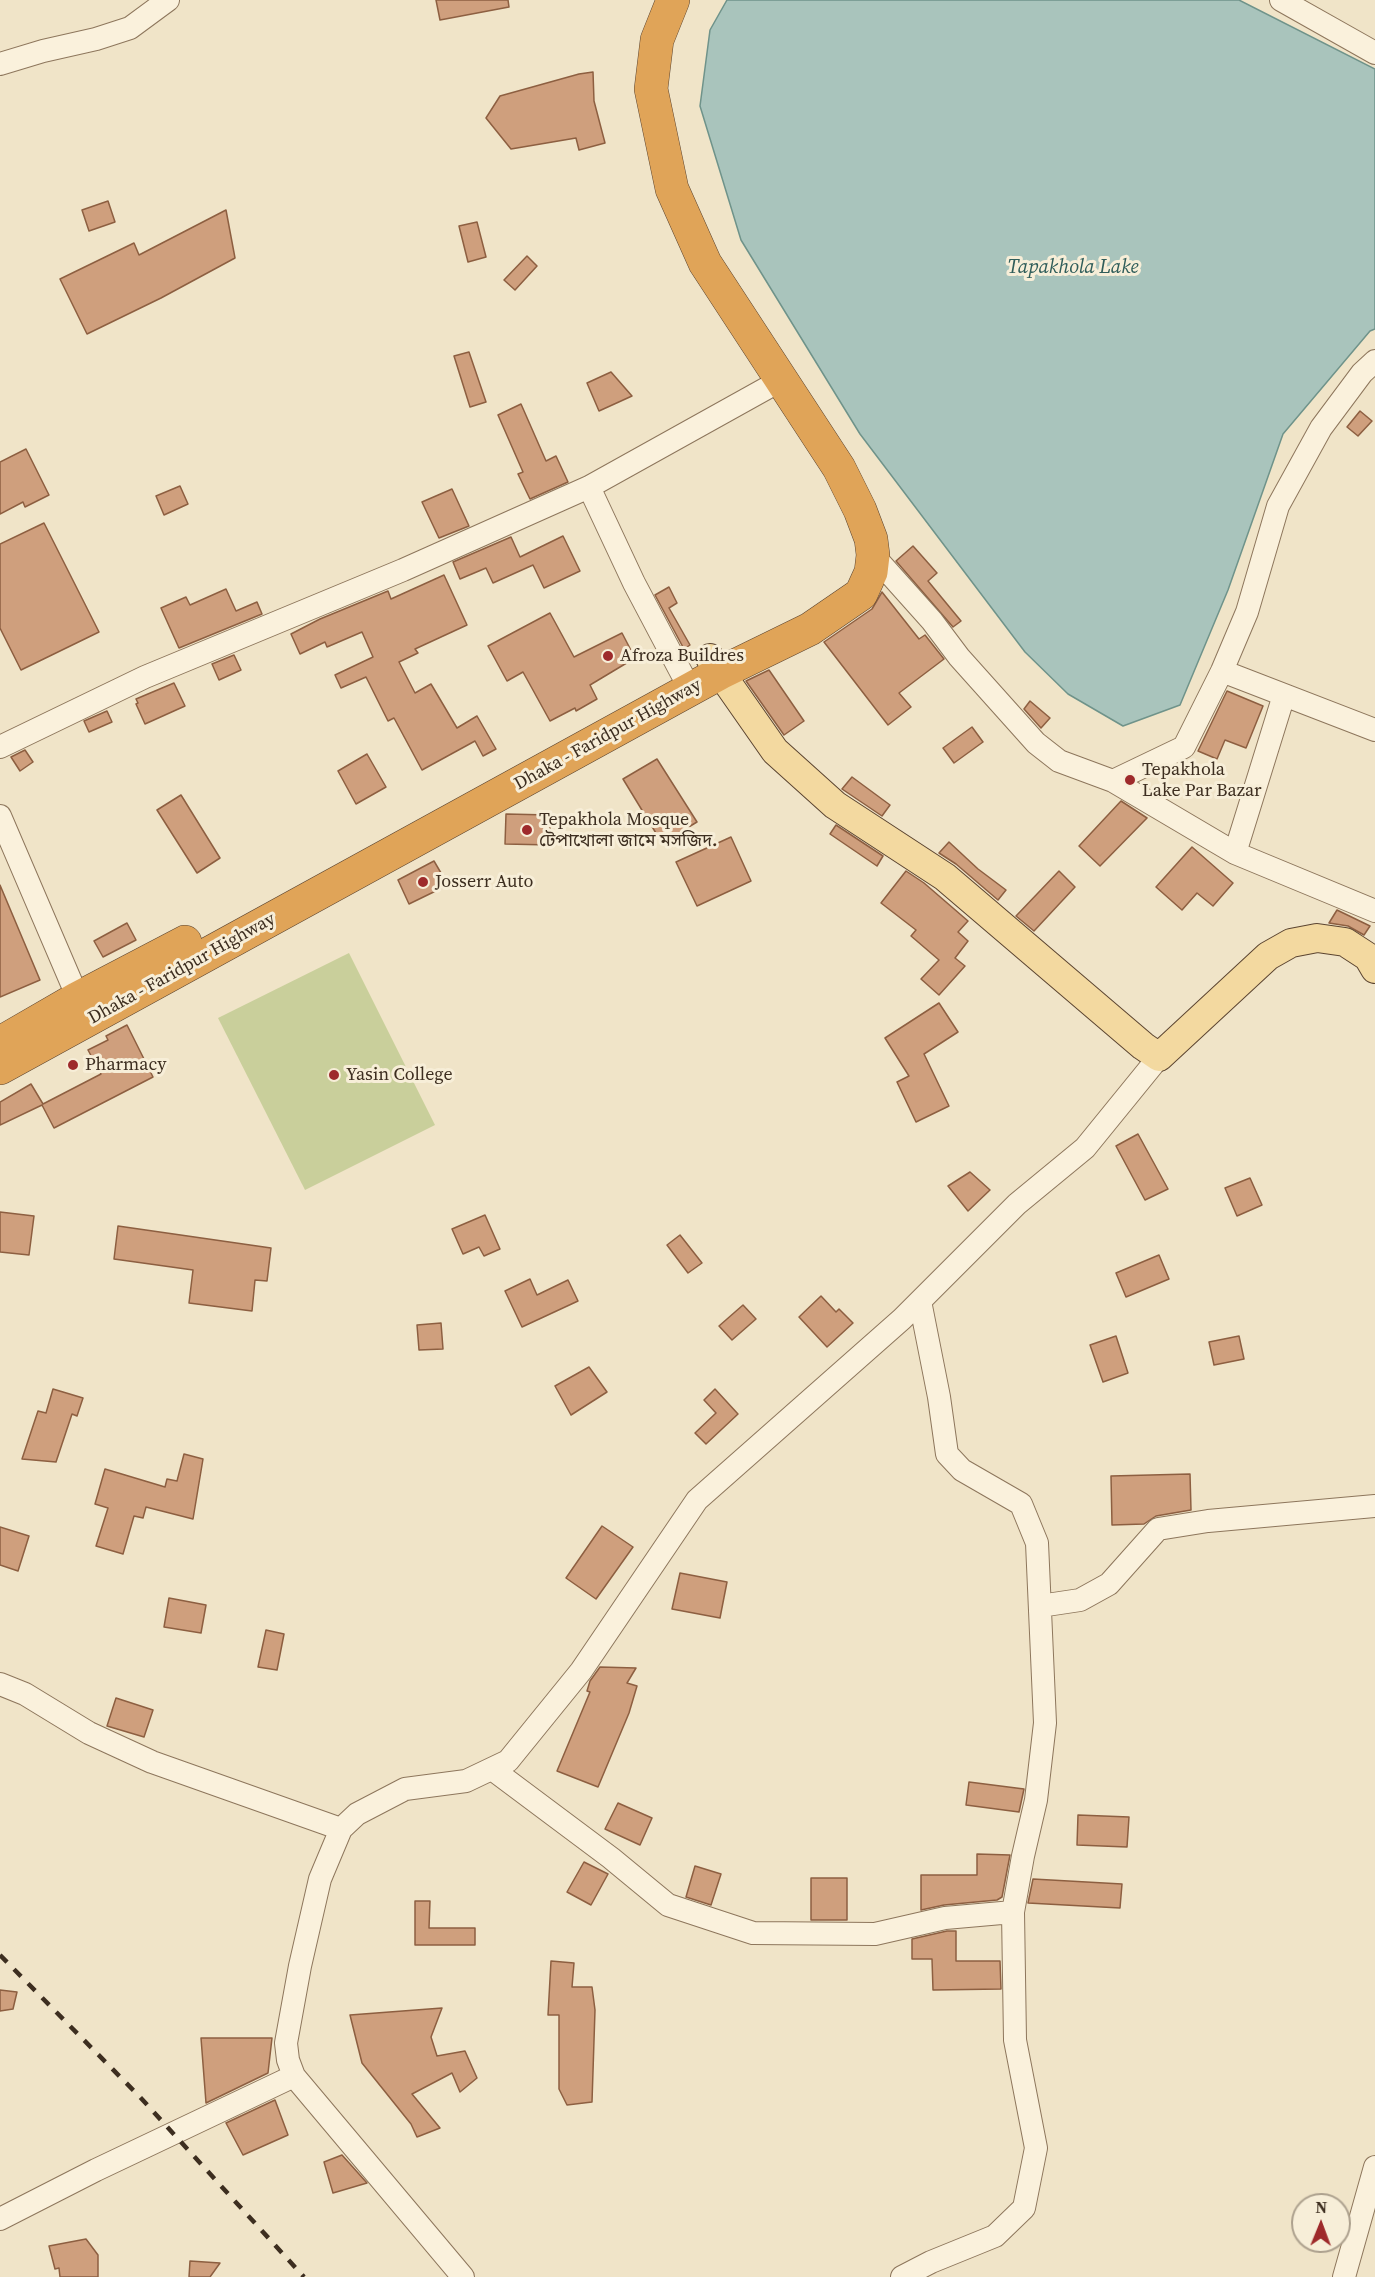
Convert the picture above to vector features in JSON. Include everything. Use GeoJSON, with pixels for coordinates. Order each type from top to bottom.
{"type":"FeatureCollection","features":[{"type":"Feature","properties":{"kind":"highway","name":"Dhaka - Faridpur Highway"},"geometry":{"type":"LineString","coordinates":[[0,1043],[86,1008],[461,807],[802,616],[847,582],[854,555],[846,516],[825,476],[691,271],[665,192],[635,90],[642,36],[656,0]]}},
{"type":"Feature","properties":{"kind":"highway","name":"Dhaka - Faridpur Highway"},"geometry":{"type":"LineString","coordinates":[[461,807],[527,758],[682,674],[715,666],[810,629],[861,594],[871,572],[872,539],[839,468],[705,263],[665,192],[651,89],[657,40],[673,0]]}},
{"type":"Feature","properties":{"kind":"highway","name":"Dhaka - Faridpur Highway"},"geometry":{"type":"LineString","coordinates":[[0,1068],[86,1008]]}},
{"type":"Feature","properties":{"kind":"main road"},"geometry":{"type":"LineString","coordinates":[[715,666],[775,751],[835,805],[945,877],[1143,1046],[1159,1057],[1268,956],[1290,943],[1317,938],[1345,942],[1368,957],[1375,969]]}},
{"type":"Feature","properties":{"kind":"street"},"geometry":{"type":"LineString","coordinates":[[0,64],[130,28],[168,0]]}},
{"type":"Feature","properties":{"kind":"street"},"geometry":{"type":"LineString","coordinates":[[1281,0],[1375,53]]}},
{"type":"Feature","properties":{"kind":"street"},"geometry":{"type":"LineString","coordinates":[[1113,781],[1185,747],[1222,671],[1247,612],[1278,506],[1321,428],[1362,373],[1375,361]]}},
{"type":"Feature","properties":{"kind":"street"},"geometry":{"type":"LineString","coordinates":[[0,747],[145,677],[403,570],[589,488],[767,388]]}},
{"type":"Feature","properties":{"kind":"street"},"geometry":{"type":"LineString","coordinates":[[589,488],[634,583],[682,674]]}},
{"type":"Feature","properties":{"kind":"street"},"geometry":{"type":"LineString","coordinates":[[873,555],[932,621],[959,657],[1036,743],[1059,761],[1113,781],[1235,854],[1375,911]]}},
{"type":"Feature","properties":{"kind":"street"},"geometry":{"type":"LineString","coordinates":[[1222,671],[1375,730]]}},
{"type":"Feature","properties":{"kind":"street"},"geometry":{"type":"LineString","coordinates":[[1235,854],[1284,695]]}},
{"type":"Feature","properties":{"kind":"street"},"geometry":{"type":"LineString","coordinates":[[0,816],[86,1008]]}},
{"type":"Feature","properties":{"kind":"street"},"geometry":{"type":"LineString","coordinates":[[463,2277],[294,2076],[288,2060],[286,2043],[300,1966],[320,1879],[341,1829],[357,1814],[405,1789],[466,1781],[508,1761],[581,1671],[697,1500],[920,1301],[1017,1204],[1085,1148],[1159,1057]]}},
{"type":"Feature","properties":{"kind":"street"},"geometry":{"type":"LineString","coordinates":[[902,2277],[931,2262],[995,2236],[1023,2208],[1036,2148],[1015,2040],[1013,1912],[1036,1800],[1045,1723],[1037,1543],[1021,1504],[962,1470],[947,1454],[939,1397],[920,1301]]}},
{"type":"Feature","properties":{"kind":"street"},"geometry":{"type":"LineString","coordinates":[[1040,1606],[1080,1600],[1109,1584],[1158,1529],[1208,1521],[1375,1506]]}},
{"type":"Feature","properties":{"kind":"street"},"geometry":{"type":"LineString","coordinates":[[0,1684],[25,1694],[89,1733],[152,1762],[341,1829]]}},
{"type":"Feature","properties":{"kind":"street"},"geometry":{"type":"LineString","coordinates":[[492,1769],[611,1858],[668,1905],[753,1933],[875,1934],[945,1918],[1013,1912]]}},
{"type":"Feature","properties":{"kind":"street"},"geometry":{"type":"LineString","coordinates":[[0,2219],[96,2170],[294,2076]]}},
{"type":"Feature","properties":{"kind":"street"},"geometry":{"type":"LineString","coordinates":[[1344,2277],[1375,2167]]}},
{"type":"Feature","properties":{"kind":"green space"},"geometry":{"type":"Polygon","coordinates":[[[349,953],[435,1125],[305,1190],[218,1018],[349,953]]]}},
{"type":"Feature","properties":{"kind":"water","name":"Tapakhola Lake"},"geometry":{"type":"Polygon","coordinates":[[[727,0],[1239,0],[1375,69],[1375,329],[1370,331],[1283,434],[1228,590],[1180,705],[1123,726],[1068,694],[1025,652],[860,434],[741,240],[700,106],[710,30],[727,0]]]}},
{"type":"Feature","properties":{"kind":"building"},"geometry":{"type":"Polygon","coordinates":[[[436,0],[508,0],[509,7],[440,20],[436,0]]]}},
{"type":"Feature","properties":{"kind":"building"},"geometry":{"type":"Polygon","coordinates":[[[593,72],[594,101],[605,143],[579,150],[576,138],[511,149],[486,118],[500,96],[593,72]]]}},
{"type":"Feature","properties":{"kind":"building"},"geometry":{"type":"Polygon","coordinates":[[[108,201],[115,222],[89,231],[82,210],[108,201]]]}},
{"type":"Feature","properties":{"kind":"building"},"geometry":{"type":"Polygon","coordinates":[[[226,210],[235,258],[87,334],[60,279],[134,243],[139,255],[226,210]]]}},
{"type":"Feature","properties":{"kind":"building"},"geometry":{"type":"Polygon","coordinates":[[[477,222],[486,257],[468,262],[459,226],[477,222]]]}},
{"type":"Feature","properties":{"kind":"building"},"geometry":{"type":"Polygon","coordinates":[[[527,256],[537,266],[515,290],[504,280],[527,256]]]}},
{"type":"Feature","properties":{"kind":"building"},"geometry":{"type":"Polygon","coordinates":[[[469,352],[486,402],[470,407],[454,356],[469,352]]]}},
{"type":"Feature","properties":{"kind":"building"},"geometry":{"type":"Polygon","coordinates":[[[611,372],[632,396],[599,411],[587,383],[611,372]]]}},
{"type":"Feature","properties":{"kind":"building"},"geometry":{"type":"Polygon","coordinates":[[[521,404],[546,461],[556,456],[568,482],[530,499],[518,474],[523,472],[498,415],[521,404]]]}},
{"type":"Feature","properties":{"kind":"building"},"geometry":{"type":"Polygon","coordinates":[[[1360,411],[1372,421],[1358,436],[1347,427],[1360,411]]]}},
{"type":"Feature","properties":{"kind":"building"},"geometry":{"type":"Polygon","coordinates":[[[26,449],[49,495],[25,507],[23,502],[0,514],[0,462],[26,449]]]}},
{"type":"Feature","properties":{"kind":"building"},"geometry":{"type":"Polygon","coordinates":[[[180,486],[188,504],[164,515],[156,496],[180,486]]]}},
{"type":"Feature","properties":{"kind":"building"},"geometry":{"type":"Polygon","coordinates":[[[452,489],[469,526],[439,538],[422,502],[452,489]]]}},
{"type":"Feature","properties":{"kind":"building"},"geometry":{"type":"Polygon","coordinates":[[[44,523],[99,632],[21,670],[0,628],[0,544],[44,523]]]}},
{"type":"Feature","properties":{"kind":"building"},"geometry":{"type":"Polygon","coordinates":[[[563,536],[580,571],[544,588],[533,565],[493,583],[486,568],[460,579],[453,562],[511,537],[520,557],[563,536]]]}},
{"type":"Feature","properties":{"kind":"building"},"geometry":{"type":"Polygon","coordinates":[[[913,546],[937,573],[928,581],[961,621],[953,627],[896,561],[913,546]]]}},
{"type":"Feature","properties":{"kind":"building"},"geometry":{"type":"Polygon","coordinates":[[[444,575],[467,625],[415,649],[418,653],[399,662],[415,693],[431,684],[457,728],[477,716],[496,749],[483,756],[475,741],[422,770],[394,718],[388,721],[366,677],[341,688],[335,675],[373,657],[362,632],[327,647],[325,642],[300,654],[291,634],[320,619],[388,591],[391,599],[444,575]]]}},
{"type":"Feature","properties":{"kind":"building"},"geometry":{"type":"Polygon","coordinates":[[[669,587],[677,603],[669,608],[690,645],[684,649],[655,595],[669,587]]]}},
{"type":"Feature","properties":{"kind":"building"},"geometry":{"type":"Polygon","coordinates":[[[226,589],[236,611],[257,602],[262,614],[179,648],[161,608],[186,597],[190,605],[226,589]]]}},
{"type":"Feature","properties":{"kind":"building"},"geometry":{"type":"Polygon","coordinates":[[[882,592],[919,639],[925,635],[944,659],[899,693],[911,707],[888,725],[824,642],[872,609],[882,592]]]}},
{"type":"Feature","properties":{"kind":"building"},"geometry":{"type":"Polygon","coordinates":[[[550,613],[574,657],[622,633],[635,658],[590,685],[597,699],[576,711],[575,708],[550,721],[523,672],[507,681],[488,646],[550,613]]]}},
{"type":"Feature","properties":{"kind":"building"},"geometry":{"type":"Polygon","coordinates":[[[234,655],[241,670],[219,680],[212,664],[234,655]]]}},
{"type":"Feature","properties":{"kind":"building"},"geometry":{"type":"Polygon","coordinates":[[[769,670],[804,721],[784,735],[746,681],[769,670]]]}},
{"type":"Feature","properties":{"kind":"building"},"geometry":{"type":"Polygon","coordinates":[[[174,683],[185,706],[145,724],[136,699],[174,683]]]}},
{"type":"Feature","properties":{"kind":"building"},"geometry":{"type":"Polygon","coordinates":[[[1227,691],[1263,706],[1246,748],[1225,740],[1217,759],[1198,751],[1227,691]]]}},
{"type":"Feature","properties":{"kind":"building"},"geometry":{"type":"Polygon","coordinates":[[[1030,701],[1050,718],[1041,728],[1024,709],[1030,701]]]}},
{"type":"Feature","properties":{"kind":"building"},"geometry":{"type":"Polygon","coordinates":[[[107,711],[112,722],[89,732],[84,721],[107,711]]]}},
{"type":"Feature","properties":{"kind":"building"},"geometry":{"type":"Polygon","coordinates":[[[972,727],[983,742],[954,763],[943,748],[972,727]]]}},
{"type":"Feature","properties":{"kind":"building"},"geometry":{"type":"Polygon","coordinates":[[[25,750],[33,762],[20,771],[11,757],[25,750]]]}},
{"type":"Feature","properties":{"kind":"building"},"geometry":{"type":"Polygon","coordinates":[[[367,754],[386,787],[356,804],[338,771],[367,754]]]}},
{"type":"Feature","properties":{"kind":"building"},"geometry":{"type":"Polygon","coordinates":[[[657,759],[697,822],[662,843],[623,779],[657,759]]]}},
{"type":"Feature","properties":{"kind":"building"},"geometry":{"type":"Polygon","coordinates":[[[852,777],[890,805],[882,816],[842,789],[852,777]]]}},
{"type":"Feature","properties":{"kind":"building"},"geometry":{"type":"Polygon","coordinates":[[[181,795],[220,858],[197,873],[157,810],[181,795]]]}},
{"type":"Feature","properties":{"kind":"building"},"geometry":{"type":"Polygon","coordinates":[[[1121,801],[1147,818],[1100,866],[1079,846],[1121,801]]]}},
{"type":"Feature","properties":{"kind":"building","name":"Tepakhola Mosque টেপাখোলা জামে মসজিদ."},"geometry":{"type":"Polygon","coordinates":[[[506,814],[549,815],[551,845],[505,844],[506,814]]]}},
{"type":"Feature","properties":{"kind":"building"},"geometry":{"type":"Polygon","coordinates":[[[836,825],[883,856],[877,866],[830,834],[836,825]]]}},
{"type":"Feature","properties":{"kind":"building"},"geometry":{"type":"Polygon","coordinates":[[[731,837],[751,881],[697,906],[676,862],[731,837]]]}},
{"type":"Feature","properties":{"kind":"building"},"geometry":{"type":"Polygon","coordinates":[[[949,842],[978,869],[1006,890],[998,900],[956,864],[939,853],[949,842]]]}},
{"type":"Feature","properties":{"kind":"building"},"geometry":{"type":"Polygon","coordinates":[[[1192,847],[1233,883],[1213,906],[1197,893],[1182,910],[1156,887],[1192,847]]]}},
{"type":"Feature","properties":{"kind":"building","name":"Josserr Auto"},"geometry":{"type":"Polygon","coordinates":[[[434,861],[448,885],[409,904],[398,880],[434,861]]]}},
{"type":"Feature","properties":{"kind":"building"},"geometry":{"type":"Polygon","coordinates":[[[906,871],[924,883],[968,921],[958,932],[968,941],[955,958],[965,966],[939,995],[921,979],[939,960],[911,936],[916,930],[881,903],[906,871]]]}},
{"type":"Feature","properties":{"kind":"building"},"geometry":{"type":"Polygon","coordinates":[[[1059,871],[1075,887],[1034,931],[1016,916],[1059,871]]]}},
{"type":"Feature","properties":{"kind":"building"},"geometry":{"type":"Polygon","coordinates":[[[0,885],[40,980],[0,997],[0,885]]]}},
{"type":"Feature","properties":{"kind":"building"},"geometry":{"type":"Polygon","coordinates":[[[1337,910],[1370,926],[1364,935],[1348,926],[1329,923],[1337,910]]]}},
{"type":"Feature","properties":{"kind":"building"},"geometry":{"type":"Polygon","coordinates":[[[127,923],[136,940],[103,957],[94,941],[127,923]]]}},
{"type":"Feature","properties":{"kind":"building"},"geometry":{"type":"Polygon","coordinates":[[[939,1003],[958,1032],[924,1054],[949,1106],[916,1122],[897,1082],[909,1076],[885,1038],[939,1003]]]}},
{"type":"Feature","properties":{"kind":"building"},"geometry":{"type":"Polygon","coordinates":[[[127,1025],[153,1077],[54,1128],[42,1105],[0,1125],[0,1102],[31,1084],[43,1104],[101,1074],[88,1050],[108,1040],[106,1036],[127,1025]]]}},
{"type":"Feature","properties":{"kind":"building"},"geometry":{"type":"Polygon","coordinates":[[[1138,1134],[1168,1189],[1145,1200],[1116,1146],[1138,1134]]]}},
{"type":"Feature","properties":{"kind":"building"},"geometry":{"type":"Polygon","coordinates":[[[970,1172],[990,1190],[968,1211],[948,1186],[970,1172]]]}},
{"type":"Feature","properties":{"kind":"building"},"geometry":{"type":"Polygon","coordinates":[[[1250,1178],[1262,1205],[1237,1216],[1225,1188],[1250,1178]]]}},
{"type":"Feature","properties":{"kind":"building"},"geometry":{"type":"Polygon","coordinates":[[[0,1212],[34,1216],[29,1255],[0,1252],[0,1212]]]}},
{"type":"Feature","properties":{"kind":"building"},"geometry":{"type":"Polygon","coordinates":[[[485,1215],[500,1249],[484,1256],[479,1247],[463,1254],[452,1229],[485,1215]]]}},
{"type":"Feature","properties":{"kind":"building"},"geometry":{"type":"Polygon","coordinates":[[[118,1226],[271,1248],[267,1281],[255,1280],[252,1311],[189,1303],[193,1270],[114,1259],[118,1226]]]}},
{"type":"Feature","properties":{"kind":"building"},"geometry":{"type":"Polygon","coordinates":[[[680,1235],[702,1263],[688,1273],[667,1245],[680,1235]]]}},
{"type":"Feature","properties":{"kind":"building"},"geometry":{"type":"Polygon","coordinates":[[[1159,1255],[1169,1279],[1126,1297],[1116,1273],[1159,1255]]]}},
{"type":"Feature","properties":{"kind":"building"},"geometry":{"type":"Polygon","coordinates":[[[530,1279],[537,1295],[568,1280],[578,1301],[522,1327],[505,1291],[530,1279]]]}},
{"type":"Feature","properties":{"kind":"building"},"geometry":{"type":"Polygon","coordinates":[[[821,1296],[836,1312],[839,1309],[853,1323],[827,1347],[799,1317],[821,1296]]]}},
{"type":"Feature","properties":{"kind":"building"},"geometry":{"type":"Polygon","coordinates":[[[743,1305],[756,1319],[732,1340],[719,1326],[743,1305]]]}},
{"type":"Feature","properties":{"kind":"building"},"geometry":{"type":"Polygon","coordinates":[[[441,1323],[443,1349],[419,1350],[417,1325],[441,1323]]]}},
{"type":"Feature","properties":{"kind":"building"},"geometry":{"type":"Polygon","coordinates":[[[1116,1336],[1128,1373],[1103,1382],[1090,1345],[1116,1336]]]}},
{"type":"Feature","properties":{"kind":"building"},"geometry":{"type":"Polygon","coordinates":[[[1239,1336],[1244,1359],[1214,1365],[1209,1342],[1239,1336]]]}},
{"type":"Feature","properties":{"kind":"building"},"geometry":{"type":"Polygon","coordinates":[[[589,1367],[607,1392],[571,1415],[555,1386],[589,1367]]]}},
{"type":"Feature","properties":{"kind":"building"},"geometry":{"type":"Polygon","coordinates":[[[53,1389],[83,1398],[77,1416],[72,1414],[56,1462],[22,1459],[38,1411],[46,1413],[53,1389]]]}},
{"type":"Feature","properties":{"kind":"building"},"geometry":{"type":"Polygon","coordinates":[[[715,1389],[738,1414],[706,1444],[695,1433],[716,1413],[704,1400],[715,1389]]]}},
{"type":"Feature","properties":{"kind":"building"},"geometry":{"type":"Polygon","coordinates":[[[184,1454],[203,1459],[193,1519],[146,1507],[143,1518],[134,1516],[123,1554],[96,1546],[108,1508],[95,1504],[105,1469],[165,1487],[167,1479],[177,1481],[184,1454]]]}},
{"type":"Feature","properties":{"kind":"building"},"geometry":{"type":"Polygon","coordinates":[[[1190,1474],[1191,1510],[1156,1516],[1144,1524],[1112,1525],[1111,1476],[1190,1474]]]}},
{"type":"Feature","properties":{"kind":"building"},"geometry":{"type":"Polygon","coordinates":[[[602,1526],[633,1547],[596,1599],[566,1578],[602,1526]]]}},
{"type":"Feature","properties":{"kind":"building"},"geometry":{"type":"Polygon","coordinates":[[[0,1527],[29,1536],[18,1571],[0,1565],[0,1527]]]}},
{"type":"Feature","properties":{"kind":"building"},"geometry":{"type":"Polygon","coordinates":[[[680,1573],[727,1582],[720,1618],[672,1609],[680,1573]]]}},
{"type":"Feature","properties":{"kind":"building"},"geometry":{"type":"Polygon","coordinates":[[[169,1598],[206,1605],[201,1633],[164,1627],[169,1598]]]}},
{"type":"Feature","properties":{"kind":"building"},"geometry":{"type":"Polygon","coordinates":[[[266,1630],[284,1634],[277,1670],[258,1667],[266,1630]]]}},
{"type":"Feature","properties":{"kind":"building"},"geometry":{"type":"Polygon","coordinates":[[[600,1667],[636,1668],[627,1683],[637,1686],[629,1713],[598,1787],[557,1771],[590,1692],[587,1691],[590,1681],[600,1667]]]}},
{"type":"Feature","properties":{"kind":"building"},"geometry":{"type":"Polygon","coordinates":[[[116,1698],[153,1710],[144,1737],[107,1726],[116,1698]]]}},
{"type":"Feature","properties":{"kind":"building"},"geometry":{"type":"Polygon","coordinates":[[[969,1782],[1024,1789],[1019,1812],[966,1805],[969,1782]]]}},
{"type":"Feature","properties":{"kind":"building"},"geometry":{"type":"Polygon","coordinates":[[[618,1803],[652,1818],[640,1845],[605,1829],[618,1803]]]}},
{"type":"Feature","properties":{"kind":"building"},"geometry":{"type":"Polygon","coordinates":[[[1078,1815],[1129,1817],[1127,1847],[1077,1845],[1078,1815]]]}},
{"type":"Feature","properties":{"kind":"building"},"geometry":{"type":"Polygon","coordinates":[[[977,1854],[1010,1855],[1002,1897],[997,1900],[944,1905],[921,1910],[921,1875],[977,1875],[977,1854]]]}},
{"type":"Feature","properties":{"kind":"building"},"geometry":{"type":"Polygon","coordinates":[[[584,1862],[608,1874],[591,1905],[567,1892],[584,1862]]]}},
{"type":"Feature","properties":{"kind":"building"},"geometry":{"type":"Polygon","coordinates":[[[695,1866],[721,1874],[711,1905],[686,1897],[695,1866]]]}},
{"type":"Feature","properties":{"kind":"building"},"geometry":{"type":"Polygon","coordinates":[[[811,1878],[847,1878],[847,1920],[811,1920],[811,1878]]]}},
{"type":"Feature","properties":{"kind":"building"},"geometry":{"type":"Polygon","coordinates":[[[1033,1879],[1122,1884],[1120,1908],[1028,1903],[1033,1879]]]}},
{"type":"Feature","properties":{"kind":"building"},"geometry":{"type":"Polygon","coordinates":[[[415,1901],[430,1901],[429,1928],[475,1928],[475,1945],[415,1945],[415,1901]]]}},
{"type":"Feature","properties":{"kind":"building"},"geometry":{"type":"Polygon","coordinates":[[[956,1931],[956,1961],[1000,1961],[1001,1989],[933,1990],[932,1959],[912,1959],[912,1939],[956,1931]]]}},
{"type":"Feature","properties":{"kind":"building"},"geometry":{"type":"Polygon","coordinates":[[[551,1961],[574,1963],[572,1987],[592,1987],[595,2010],[592,2102],[567,2105],[559,2089],[559,2015],[548,2015],[551,1961]]]}},
{"type":"Feature","properties":{"kind":"building"},"geometry":{"type":"Polygon","coordinates":[[[0,1990],[17,1992],[13,2009],[0,2011],[0,1990]]]}},
{"type":"Feature","properties":{"kind":"building"},"geometry":{"type":"Polygon","coordinates":[[[442,2008],[431,2037],[437,2056],[465,2051],[477,2078],[460,2092],[452,2073],[412,2094],[440,2128],[417,2137],[411,2124],[362,2063],[350,2015],[442,2008]]]}},
{"type":"Feature","properties":{"kind":"building"},"geometry":{"type":"Polygon","coordinates":[[[201,2038],[272,2038],[268,2073],[206,2103],[201,2038]]]}},
{"type":"Feature","properties":{"kind":"building"},"geometry":{"type":"Polygon","coordinates":[[[275,2100],[288,2135],[243,2155],[226,2123],[275,2100]]]}},
{"type":"Feature","properties":{"kind":"building"},"geometry":{"type":"Polygon","coordinates":[[[342,2155],[367,2183],[333,2193],[324,2162],[342,2155]]]}},
{"type":"Feature","properties":{"kind":"building"},"geometry":{"type":"Polygon","coordinates":[[[86,2239],[98,2255],[98,2277],[60,2277],[59,2268],[55,2269],[49,2246],[86,2239]]]}},
{"type":"Feature","properties":{"kind":"building"},"geometry":{"type":"Polygon","coordinates":[[[190,2261],[220,2263],[210,2277],[189,2277],[190,2261]]]}},
{"type":"Feature","properties":{"kind":"railway"},"geometry":{"type":"LineString","coordinates":[[0,1955],[140,2097],[304,2277]]}},
{"type":"Feature","properties":{"kind":"place","name":"Afroza Buildres"},"geometry":{"type":"Point","coordinates":[608,656]}},
{"type":"Feature","properties":{"kind":"place","name":"Tepakhola Lake Par Bazar"},"geometry":{"type":"Point","coordinates":[1130,780]}},
{"type":"Feature","properties":{"kind":"place","name":"Tepakhola Mosque টেপাখোলা জামে মসজিদ."},"geometry":{"type":"Point","coordinates":[527,830]}},
{"type":"Feature","properties":{"kind":"place","name":"Josserr Auto"},"geometry":{"type":"Point","coordinates":[423,882]}},
{"type":"Feature","properties":{"kind":"place","name":"Pharmacy"},"geometry":{"type":"Point","coordinates":[73,1065]}},
{"type":"Feature","properties":{"kind":"place","name":"Yasin College"},"geometry":{"type":"Point","coordinates":[334,1075]}}]}
